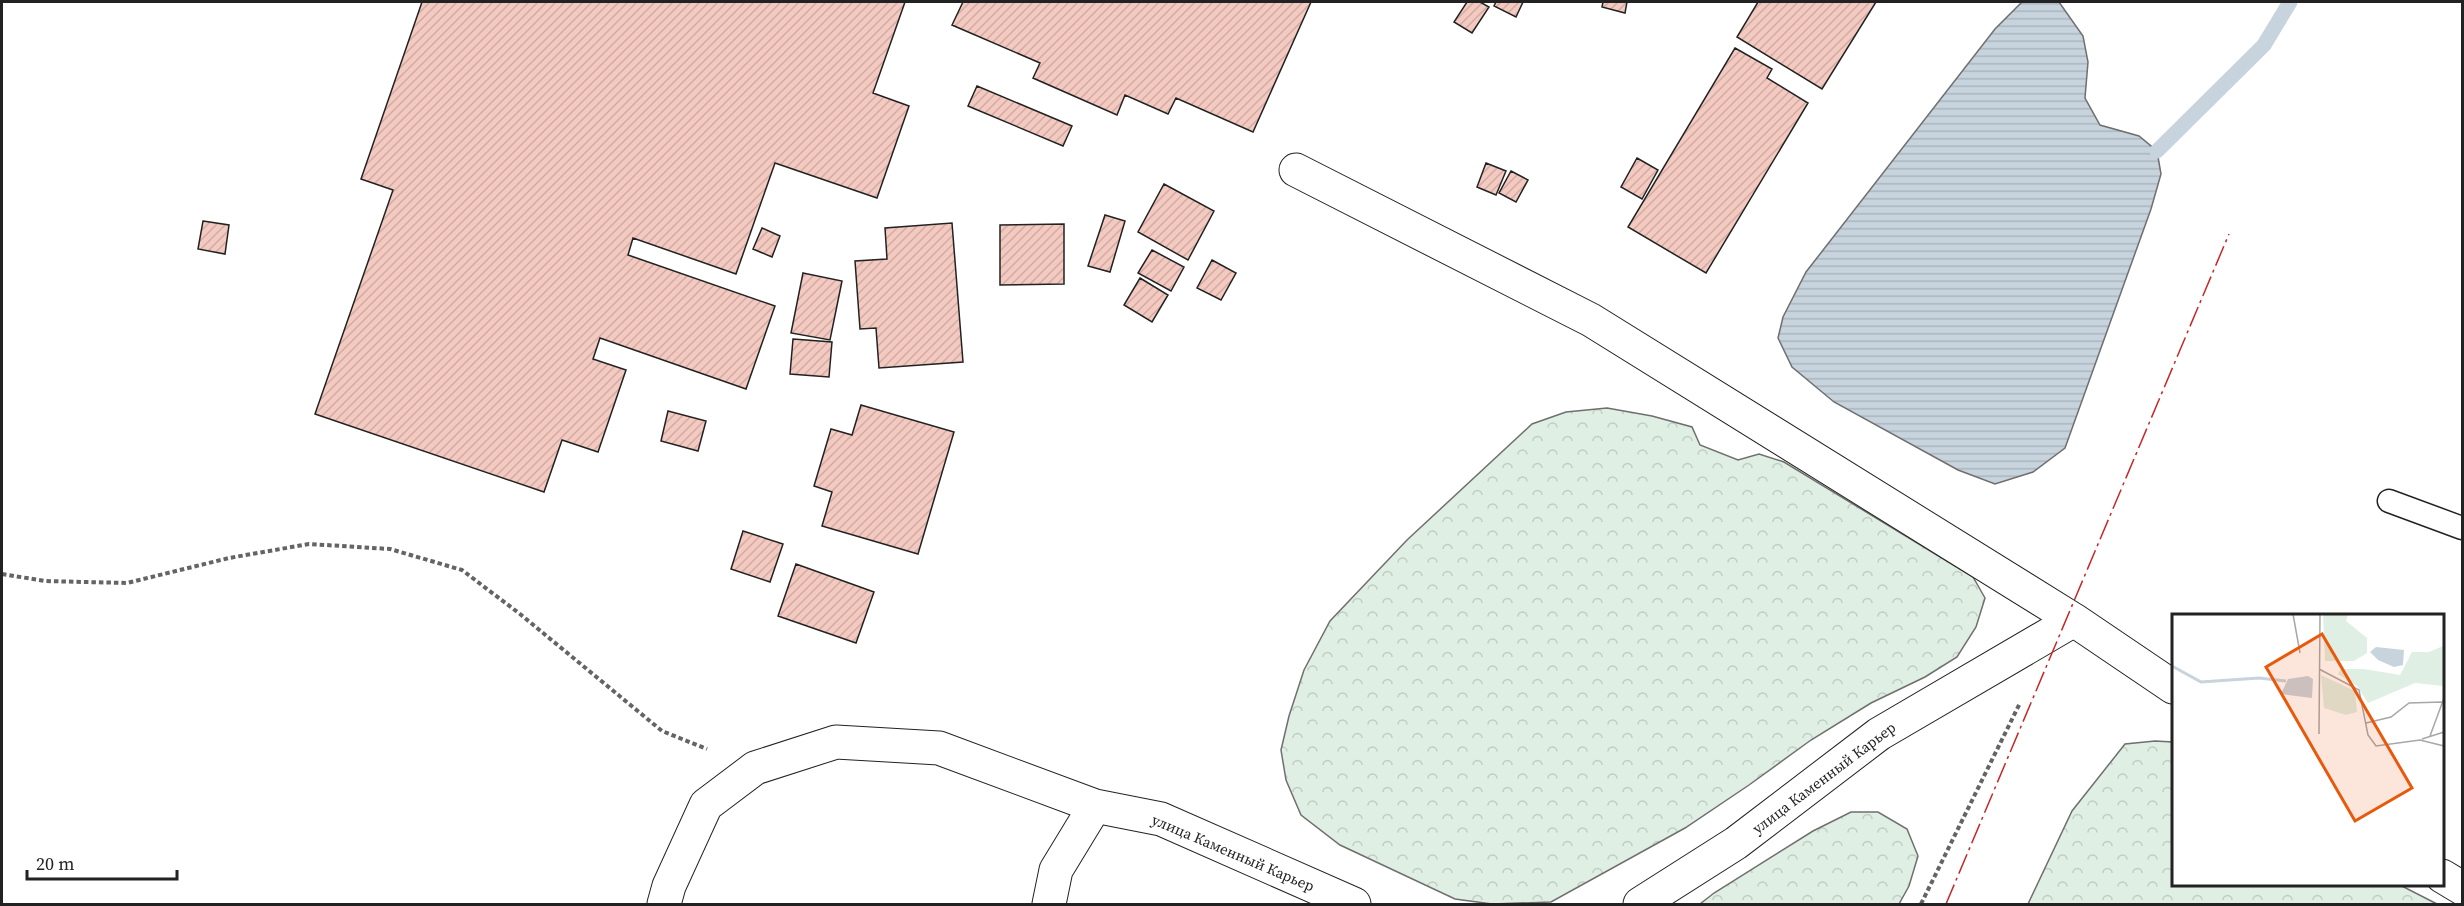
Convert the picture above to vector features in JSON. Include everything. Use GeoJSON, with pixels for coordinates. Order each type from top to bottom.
{"type":"FeatureCollection","features":[{"type":"Feature","properties":{"kind":"street"},"geometry":{"type":"LineString","coordinates":[[1296,170],[1591,320],[2074,620],[2172,686]]}},
{"type":"Feature","properties":{"kind":"street","name":"улица Каменный Карьер"},"geometry":{"type":"LineString","coordinates":[[1640,904],[1736,843],[1879,734],[2074,620]]}},
{"type":"Feature","properties":{"kind":"street","name":"улица Каменный Карьер"},"geometry":{"type":"LineString","coordinates":[[664,904],[669,886],[706,805],[755,768],[836,742],[939,748],[1095,806],[1161,819],[1354,904]]}},
{"type":"Feature","properties":{"kind":"street"},"geometry":{"type":"LineString","coordinates":[[1049,904],[1056,870],[1095,806]]}},
{"type":"Feature","properties":{"kind":"street"},"geometry":{"type":"LineString","coordinates":[[2443,877],[2463,888]]}},
{"type":"Feature","properties":{"kind":"lane"},"geometry":{"type":"LineString","coordinates":[[2389,501],[2463,528]]}},
{"type":"Feature","properties":{"kind":"path"},"geometry":{"type":"LineString","coordinates":[[2,574],[45,581],[127,583],[229,558],[309,544],[390,549],[462,570],[520,614],[662,731],[755,768]]}},
{"type":"Feature","properties":{"kind":"path"},"geometry":{"type":"LineString","coordinates":[[1922,904],[2025,692]]}},
{"type":"Feature","properties":{"kind":"green space"},"geometry":{"type":"Polygon","coordinates":[[[1607,408],[1652,416],[1692,427],[1700,445],[1738,460],[1759,454],[1784,462],[1973,577],[1985,598],[1976,627],[1957,657],[1925,677],[1871,703],[1811,740],[1685,828],[1551,902],[1492,904],[1455,899],[1340,845],[1301,815],[1286,780],[1281,750],[1289,716],[1304,670],[1330,621],[1407,540],[1532,424],[1566,412],[1607,408]]]}},
{"type":"Feature","properties":{"kind":"green space"},"geometry":{"type":"Polygon","coordinates":[[[2172,742],[2172,885],[2400,885],[2437,904],[2028,904],[2072,811],[2125,744],[2172,742]]]}},
{"type":"Feature","properties":{"kind":"green space"},"geometry":{"type":"Polygon","coordinates":[[[1851,812],[1878,812],[1907,829],[1918,856],[1909,886],[1899,904],[1700,904],[1813,831],[1851,812]]]}},
{"type":"Feature","properties":{"kind":"shaded area"},"geometry":{"type":"Polygon","coordinates":[[[2022,2],[2059,2],[2083,36],[2088,62],[2085,98],[2100,125],[2139,136],[2157,151],[2161,174],[2151,209],[2065,448],[2033,472],[1995,484],[1958,470],[1834,402],[1792,367],[1778,338],[1783,317],[1806,272],[1995,29],[2022,2]]]}},
{"type":"Feature","properties":{"kind":"building"},"geometry":{"type":"Polygon","coordinates":[[[422,2],[905,2],[873,93],[909,106],[877,198],[775,163],[736,274],[633,238],[628,255],[775,306],[746,389],[600,338],[593,359],[626,370],[598,452],[562,440],[544,492],[315,414],[393,190],[361,179],[422,2]]]}},
{"type":"Feature","properties":{"kind":"building"},"geometry":{"type":"Polygon","coordinates":[[[963,2],[1311,2],[1253,132],[1176,98],[1168,114],[1125,95],[1117,115],[1033,78],[1040,63],[952,25],[963,2]]]}},
{"type":"Feature","properties":{"kind":"building"},"geometry":{"type":"Polygon","coordinates":[[[1467,2],[1480,2],[1489,7],[1472,33],[1454,22],[1467,2]]]}},
{"type":"Feature","properties":{"kind":"building"},"geometry":{"type":"Polygon","coordinates":[[[1496,2],[1523,2],[1516,17],[1494,6],[1496,2]]]}},
{"type":"Feature","properties":{"kind":"building"},"geometry":{"type":"Polygon","coordinates":[[[1603,2],[1627,2],[1625,13],[1602,7],[1603,2]]]}},
{"type":"Feature","properties":{"kind":"building"},"geometry":{"type":"Polygon","coordinates":[[[1758,2],[1876,2],[1822,89],[1737,37],[1758,2]]]}},
{"type":"Feature","properties":{"kind":"building"},"geometry":{"type":"Polygon","coordinates":[[[1735,48],[1772,69],[1767,78],[1808,103],[1706,273],[1628,227],[1735,48]]]}},
{"type":"Feature","properties":{"kind":"building"},"geometry":{"type":"Polygon","coordinates":[[[977,86],[1072,126],[1063,146],[968,106],[977,86]]]}},
{"type":"Feature","properties":{"kind":"building"},"geometry":{"type":"Polygon","coordinates":[[[1637,158],[1658,170],[1642,199],[1621,187],[1637,158]]]}},
{"type":"Feature","properties":{"kind":"building"},"geometry":{"type":"Polygon","coordinates":[[[1486,163],[1506,171],[1496,195],[1477,187],[1486,163]]]}},
{"type":"Feature","properties":{"kind":"building"},"geometry":{"type":"Polygon","coordinates":[[[1511,171],[1528,180],[1516,202],[1499,193],[1511,171]]]}},
{"type":"Feature","properties":{"kind":"building"},"geometry":{"type":"Polygon","coordinates":[[[1164,184],[1214,211],[1188,260],[1138,232],[1164,184]]]}},
{"type":"Feature","properties":{"kind":"building"},"geometry":{"type":"Polygon","coordinates":[[[1105,215],[1125,221],[1110,272],[1088,266],[1105,215]]]}},
{"type":"Feature","properties":{"kind":"building"},"geometry":{"type":"Polygon","coordinates":[[[203,221],[229,225],[225,254],[198,249],[203,221]]]}},
{"type":"Feature","properties":{"kind":"building"},"geometry":{"type":"Polygon","coordinates":[[[952,223],[963,362],[879,368],[876,328],[860,329],[855,261],[887,259],[885,228],[952,223]]]}},
{"type":"Feature","properties":{"kind":"building"},"geometry":{"type":"Polygon","coordinates":[[[1064,224],[1064,284],[1000,285],[1000,225],[1064,224]]]}},
{"type":"Feature","properties":{"kind":"building"},"geometry":{"type":"Polygon","coordinates":[[[762,228],[780,236],[772,257],[753,249],[762,228]]]}},
{"type":"Feature","properties":{"kind":"building"},"geometry":{"type":"Polygon","coordinates":[[[1152,250],[1184,267],[1171,291],[1138,273],[1152,250]]]}},
{"type":"Feature","properties":{"kind":"building"},"geometry":{"type":"Polygon","coordinates":[[[1212,260],[1236,273],[1221,300],[1197,288],[1212,260]]]}},
{"type":"Feature","properties":{"kind":"building"},"geometry":{"type":"Polygon","coordinates":[[[803,273],[842,281],[830,340],[791,333],[803,273]]]}},
{"type":"Feature","properties":{"kind":"building"},"geometry":{"type":"Polygon","coordinates":[[[1140,278],[1168,295],[1152,322],[1124,305],[1140,278]]]}},
{"type":"Feature","properties":{"kind":"building"},"geometry":{"type":"Polygon","coordinates":[[[793,339],[832,342],[829,377],[790,374],[793,339]]]}},
{"type":"Feature","properties":{"kind":"building"},"geometry":{"type":"Polygon","coordinates":[[[861,405],[954,432],[918,554],[822,526],[832,492],[814,486],[831,429],[852,435],[861,405]]]}},
{"type":"Feature","properties":{"kind":"building"},"geometry":{"type":"Polygon","coordinates":[[[668,411],[706,421],[698,451],[661,441],[668,411]]]}},
{"type":"Feature","properties":{"kind":"building"},"geometry":{"type":"Polygon","coordinates":[[[743,531],[783,544],[770,582],[731,569],[743,531]]]}},
{"type":"Feature","properties":{"kind":"building"},"geometry":{"type":"Polygon","coordinates":[[[796,564],[874,592],[856,643],[778,616],[796,564]]]}},
{"type":"Feature","properties":{"kind":"waterway"},"geometry":{"type":"LineString","coordinates":[[2157,151],[2264,45],[2290,2]]}},
{"type":"Feature","properties":{"kind":"power"},"geometry":{"type":"LineString","coordinates":[[1946,904],[2229,234]]}}]}
